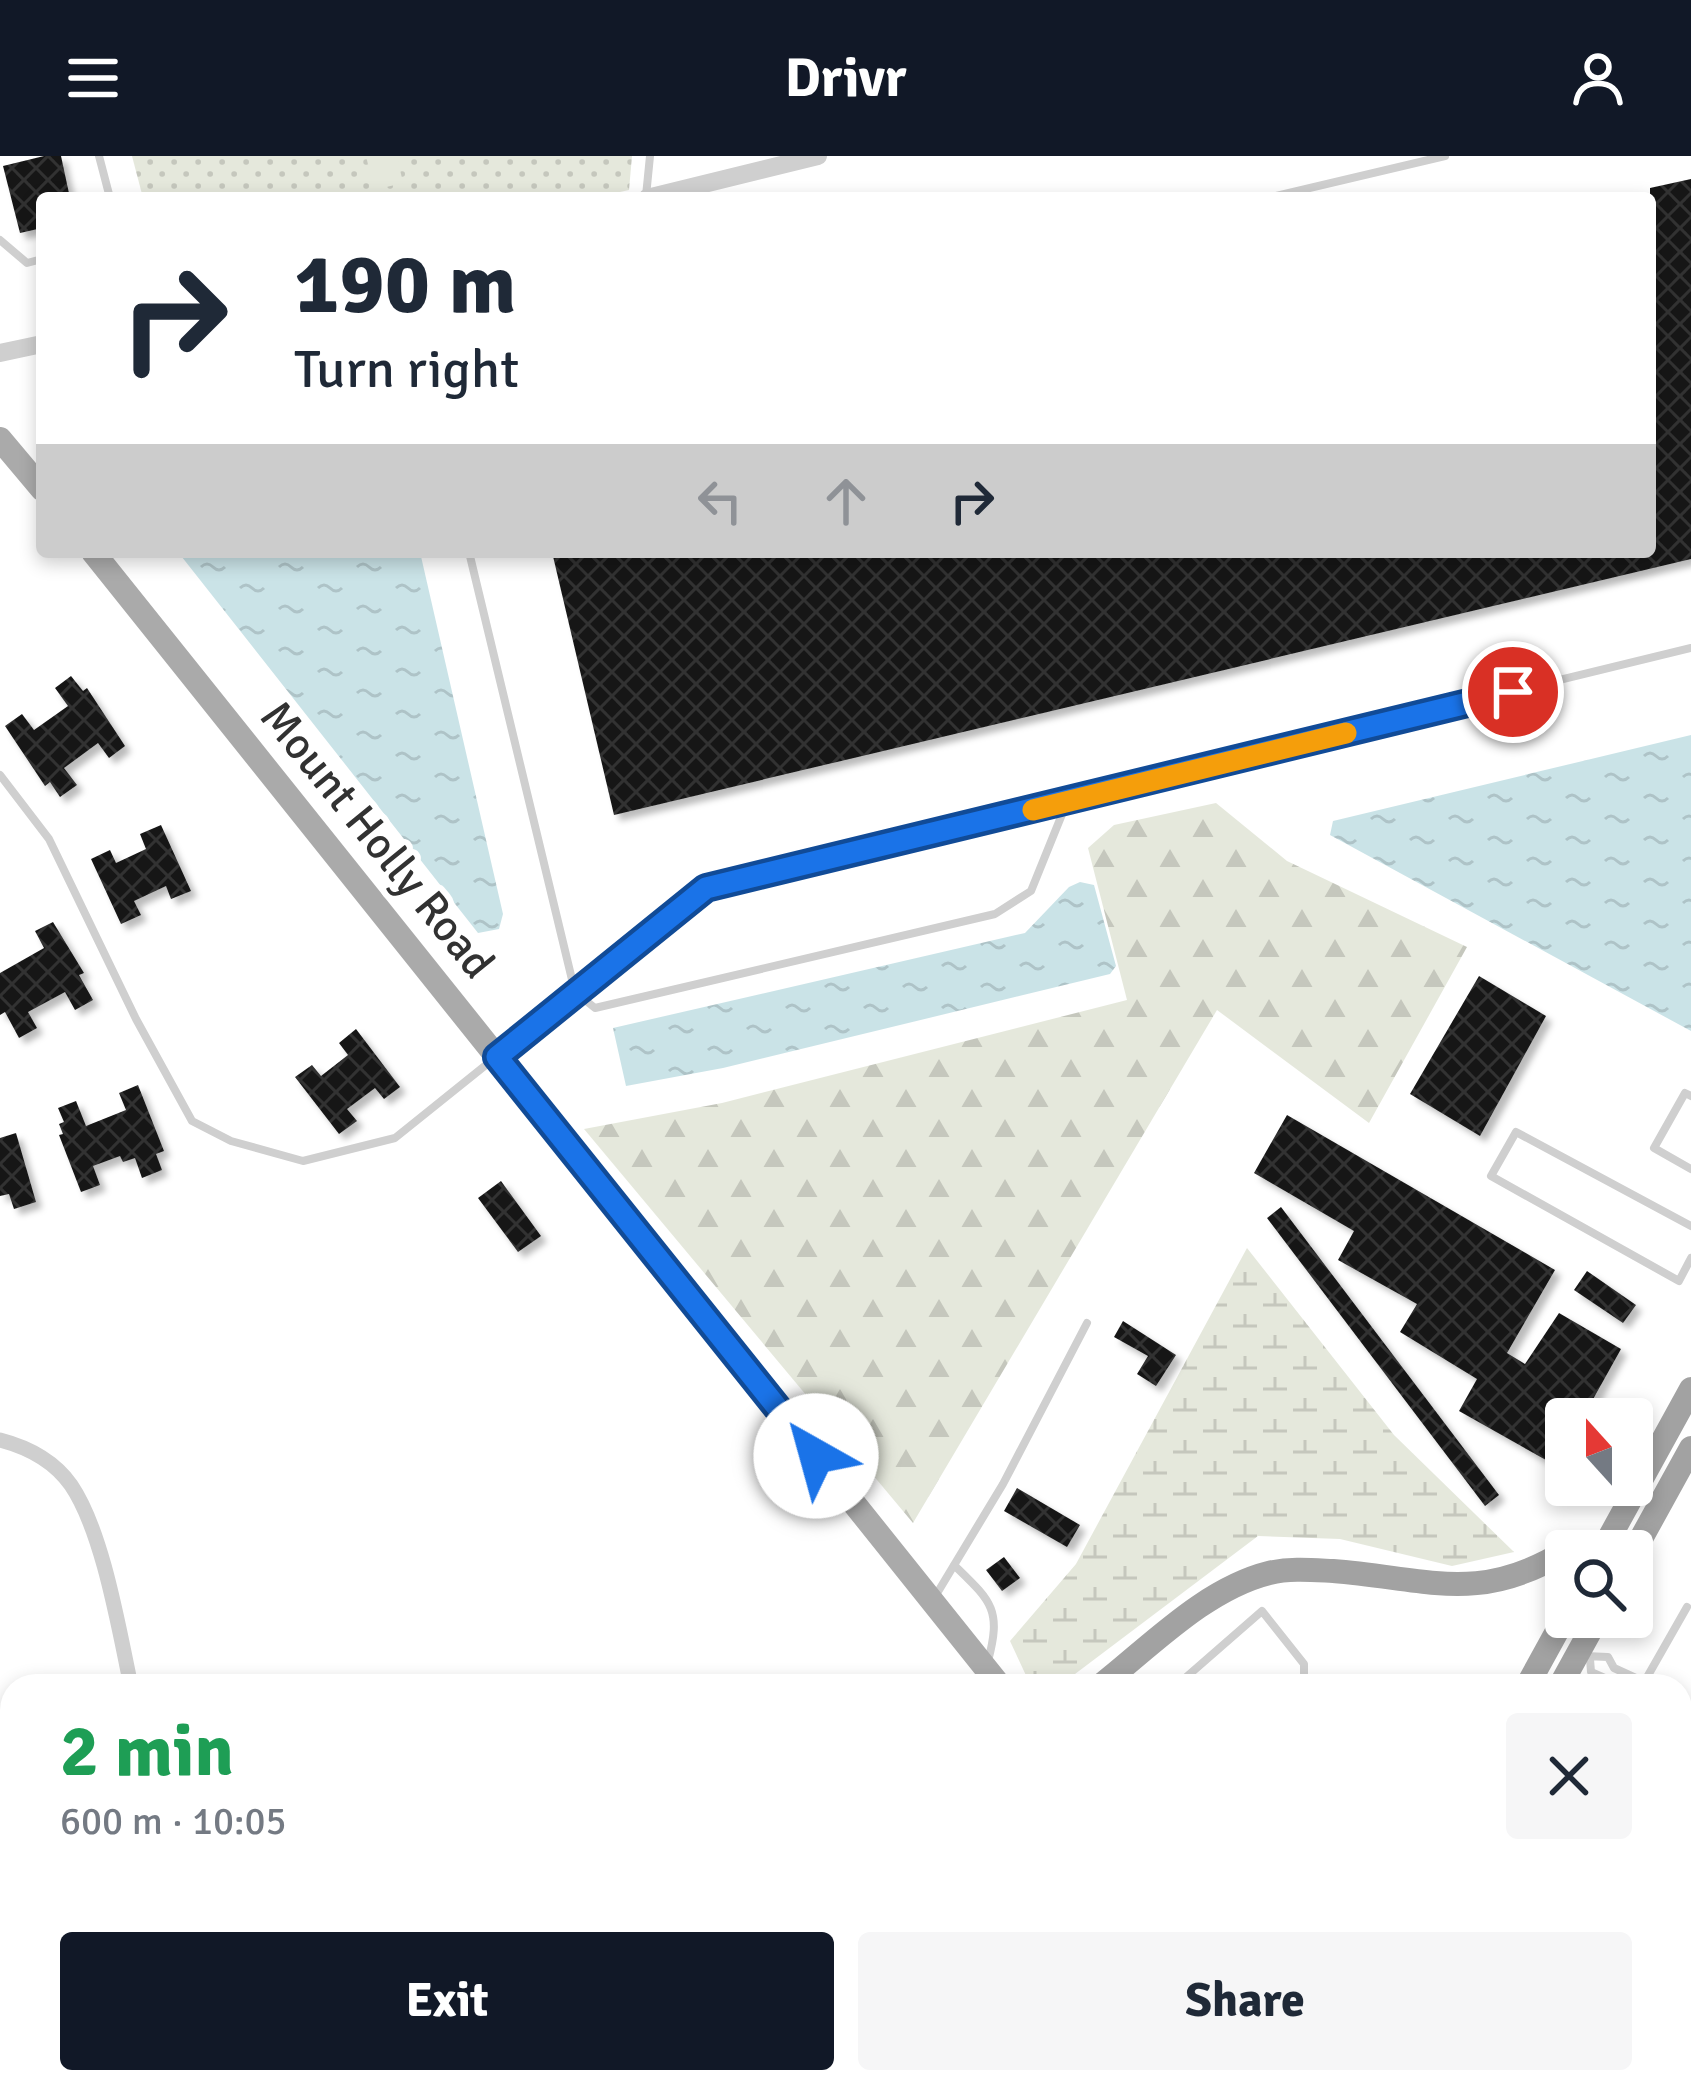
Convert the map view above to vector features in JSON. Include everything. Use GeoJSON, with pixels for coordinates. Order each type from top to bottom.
{"type":"FeatureCollection","features":[{"type":"Feature","properties":{"kind":"highway"},"geometry":{"type":"LineString","coordinates":[[1613,1530],[1691,1389]]}},
{"type":"Feature","properties":{"kind":"highway"},"geometry":{"type":"LineString","coordinates":[[1647,1530],[1687,1466]]}},
{"type":"Feature","properties":{"kind":"highway"},"geometry":{"type":"LineString","coordinates":[[1598,1530],[1622,1514]]}},
{"type":"Feature","properties":{"kind":"highway"},"geometry":{"type":"LineString","coordinates":[[1116,1674],[1214,1599],[1268,1574],[1328,1571],[1461,1587],[1530,1572],[1545,1563]]}},
{"type":"Feature","properties":{"kind":"highway"},"geometry":{"type":"LineString","coordinates":[[1534,1674],[1554,1638]]}},
{"type":"Feature","properties":{"kind":"highway"},"geometry":{"type":"LineString","coordinates":[[1570,1674],[1590,1638]]}},
{"type":"Feature","properties":{"kind":"main road"},"geometry":{"type":"LineString","coordinates":[[0,439],[36,482]]}},
{"type":"Feature","properties":{"kind":"main road","name":"Mount Holly Road"},"geometry":{"type":"LineString","coordinates":[[98,558],[991,1674]]}},
{"type":"Feature","properties":{"kind":"street"},"geometry":{"type":"LineString","coordinates":[[671,192],[818,156]]}},
{"type":"Feature","properties":{"kind":"street"},"geometry":{"type":"LineString","coordinates":[[0,353],[36,345]]}},
{"type":"Feature","properties":{"kind":"street"},"geometry":{"type":"LineString","coordinates":[[0,1440],[24,1447],[58,1470],[82,1505],[128,1674]]}},
{"type":"Feature","properties":{"kind":"lane"},"geometry":{"type":"LineString","coordinates":[[99,156],[108,192]]}},
{"type":"Feature","properties":{"kind":"lane"},"geometry":{"type":"LineString","coordinates":[[647,192],[650,156]]}},
{"type":"Feature","properties":{"kind":"lane"},"geometry":{"type":"LineString","coordinates":[[1292,192],[1445,156]]}},
{"type":"Feature","properties":{"kind":"lane"},"geometry":{"type":"LineString","coordinates":[[0,240],[15,256],[36,260]]}},
{"type":"Feature","properties":{"kind":"lane"},"geometry":{"type":"LineString","coordinates":[[470,558],[574,992],[595,1008],[995,914],[1031,891],[1067,802]]}},
{"type":"Feature","properties":{"kind":"lane"},"geometry":{"type":"LineString","coordinates":[[0,775],[49,839],[136,1019],[192,1121],[231,1141],[303,1161],[394,1138],[706,888],[1691,648]]}},
{"type":"Feature","properties":{"kind":"lane"},"geometry":{"type":"LineString","coordinates":[[1691,1096],[1685,1093],[1654,1148],[1691,1169]]}},
{"type":"Feature","properties":{"kind":"lane"},"geometry":{"type":"LineString","coordinates":[[1691,1226],[1516,1132],[1491,1176],[1679,1281],[1691,1258]]}},
{"type":"Feature","properties":{"kind":"lane"},"geometry":{"type":"LineString","coordinates":[[932,1601],[1003,1484],[1087,1323]]}},
{"type":"Feature","properties":{"kind":"lane"},"geometry":{"type":"LineString","coordinates":[[954,1565],[987,1597],[995,1612],[993,1674]]}},
{"type":"Feature","properties":{"kind":"lane"},"geometry":{"type":"LineString","coordinates":[[1648,1674],[1687,1607]]}},
{"type":"Feature","properties":{"kind":"lane"},"geometry":{"type":"LineString","coordinates":[[1190,1674],[1262,1611],[1304,1664],[1304,1674]]}},
{"type":"Feature","properties":{"kind":"lane"},"geometry":{"type":"LineString","coordinates":[[1595,1674],[1584,1656],[1601,1654],[1627,1674]]}},
{"type":"Feature","properties":{"kind":"green space"},"geometry":{"type":"Polygon","coordinates":[[[132,156],[632,156],[629,190],[620,192],[141,192],[132,156]]]}},
{"type":"Feature","properties":{"kind":"green space"},"geometry":{"type":"Polygon","coordinates":[[[366,156],[397,156],[403,183],[374,190],[366,156]]]}},
{"type":"Feature","properties":{"kind":"green space"},"geometry":{"type":"Polygon","coordinates":[[[1216,803],[1287,861],[1467,947],[1369,1123],[1217,1010],[913,1523],[584,1129],[722,1103],[1127,1000],[1088,848],[1114,825],[1216,803]]]}},
{"type":"Feature","properties":{"kind":"green space"},"geometry":{"type":"Polygon","coordinates":[[[1247,1248],[1394,1435],[1514,1552],[1452,1566],[1340,1539],[1258,1536],[1075,1674],[1025,1674],[1010,1641],[1076,1564],[1247,1248]]]}},
{"type":"Feature","properties":{"kind":"water"},"geometry":{"type":"Polygon","coordinates":[[[183,558],[421,558],[503,914],[499,929],[478,933],[183,558]]]}},
{"type":"Feature","properties":{"kind":"water"},"geometry":{"type":"Polygon","coordinates":[[[1691,735],[1691,1031],[1330,835],[1333,821],[1691,735]]]}},
{"type":"Feature","properties":{"kind":"water"},"geometry":{"type":"Polygon","coordinates":[[[1080,882],[1094,885],[1116,966],[1110,974],[723,1068],[626,1086],[613,1028],[1025,933],[1069,887],[1080,882]]]}},
{"type":"Feature","properties":{"kind":"building"},"geometry":{"type":"Polygon","coordinates":[[[61,156],[69,192],[36,192],[36,229],[20,233],[3,166],[61,156]]]}},
{"type":"Feature","properties":{"kind":"building"},"geometry":{"type":"Polygon","coordinates":[[[1691,179],[1691,559],[614,815],[553,558],[1656,558],[1656,192],[1650,188],[1691,179]]]}},
{"type":"Feature","properties":{"kind":"building"},"geometry":{"type":"Polygon","coordinates":[[[71,676],[83,691],[87,688],[125,746],[109,758],[98,743],[64,768],[77,785],[60,797],[50,782],[45,786],[5,726],[22,714],[34,730],[68,706],[55,688],[71,676]]]}},
{"type":"Feature","properties":{"kind":"building"},"geometry":{"type":"Polygon","coordinates":[[[161,825],[191,891],[171,899],[166,886],[134,901],[141,915],[121,924],[91,859],[110,850],[116,863],[146,849],[140,834],[161,825]]]}},
{"type":"Feature","properties":{"kind":"building"},"geometry":{"type":"Polygon","coordinates":[[[53,922],[84,973],[79,975],[93,1000],[75,1010],[65,992],[28,1012],[37,1028],[19,1038],[5,1012],[0,1015],[0,973],[44,948],[35,931],[53,922]]]}},
{"type":"Feature","properties":{"kind":"building"},"geometry":{"type":"Polygon","coordinates":[[[1479,976],[1546,1016],[1480,1136],[1410,1094],[1479,976]]]}},
{"type":"Feature","properties":{"kind":"building"},"geometry":{"type":"Polygon","coordinates":[[[356,1029],[400,1087],[384,1099],[375,1088],[347,1109],[357,1121],[339,1134],[295,1077],[312,1065],[321,1076],[348,1055],[339,1043],[356,1029]]]}},
{"type":"Feature","properties":{"kind":"building"},"geometry":{"type":"Polygon","coordinates":[[[138,1085],[164,1151],[156,1154],[162,1170],[142,1178],[135,1158],[123,1162],[120,1156],[93,1166],[100,1185],[81,1192],[59,1135],[63,1134],[59,1124],[64,1122],[58,1108],[76,1101],[86,1126],[126,1110],[119,1093],[138,1085]]]}},
{"type":"Feature","properties":{"kind":"building"},"geometry":{"type":"Polygon","coordinates":[[[1287,1115],[1555,1270],[1507,1353],[1525,1364],[1559,1313],[1621,1349],[1594,1398],[1545,1398],[1545,1459],[1459,1411],[1477,1379],[1400,1332],[1417,1304],[1338,1260],[1354,1231],[1254,1173],[1287,1115]]]}},
{"type":"Feature","properties":{"kind":"building"},"geometry":{"type":"Polygon","coordinates":[[[16,1133],[36,1202],[14,1209],[9,1194],[0,1196],[0,1138],[16,1133]]]}},
{"type":"Feature","properties":{"kind":"building"},"geometry":{"type":"Polygon","coordinates":[[[501,1181],[541,1236],[518,1252],[478,1198],[501,1181]]]}},
{"type":"Feature","properties":{"kind":"building"},"geometry":{"type":"Polygon","coordinates":[[[1281,1207],[1499,1495],[1485,1506],[1267,1218],[1281,1207]]]}},
{"type":"Feature","properties":{"kind":"building"},"geometry":{"type":"Polygon","coordinates":[[[1587,1271],[1636,1305],[1623,1323],[1574,1290],[1587,1271]]]}},
{"type":"Feature","properties":{"kind":"building"},"geometry":{"type":"Polygon","coordinates":[[[1123,1321],[1176,1355],[1156,1386],[1137,1374],[1148,1356],[1114,1337],[1123,1321]]]}},
{"type":"Feature","properties":{"kind":"building"},"geometry":{"type":"Polygon","coordinates":[[[1017,1488],[1080,1525],[1067,1547],[1004,1511],[1017,1488]]]}},
{"type":"Feature","properties":{"kind":"building"},"geometry":{"type":"Polygon","coordinates":[[[1004,1557],[1020,1578],[1002,1591],[986,1570],[1004,1557]]]}},
{"type":"Feature","properties":{"kind":"slow traffic"},"geometry":{"type":"LineString","coordinates":[[1033,810],[1346,733]]}},
{"type":"Feature","properties":{"kind":"route"},"geometry":{"type":"LineString","coordinates":[[816,1456],[497,1057],[706,888],[1513,692]]}}]}
